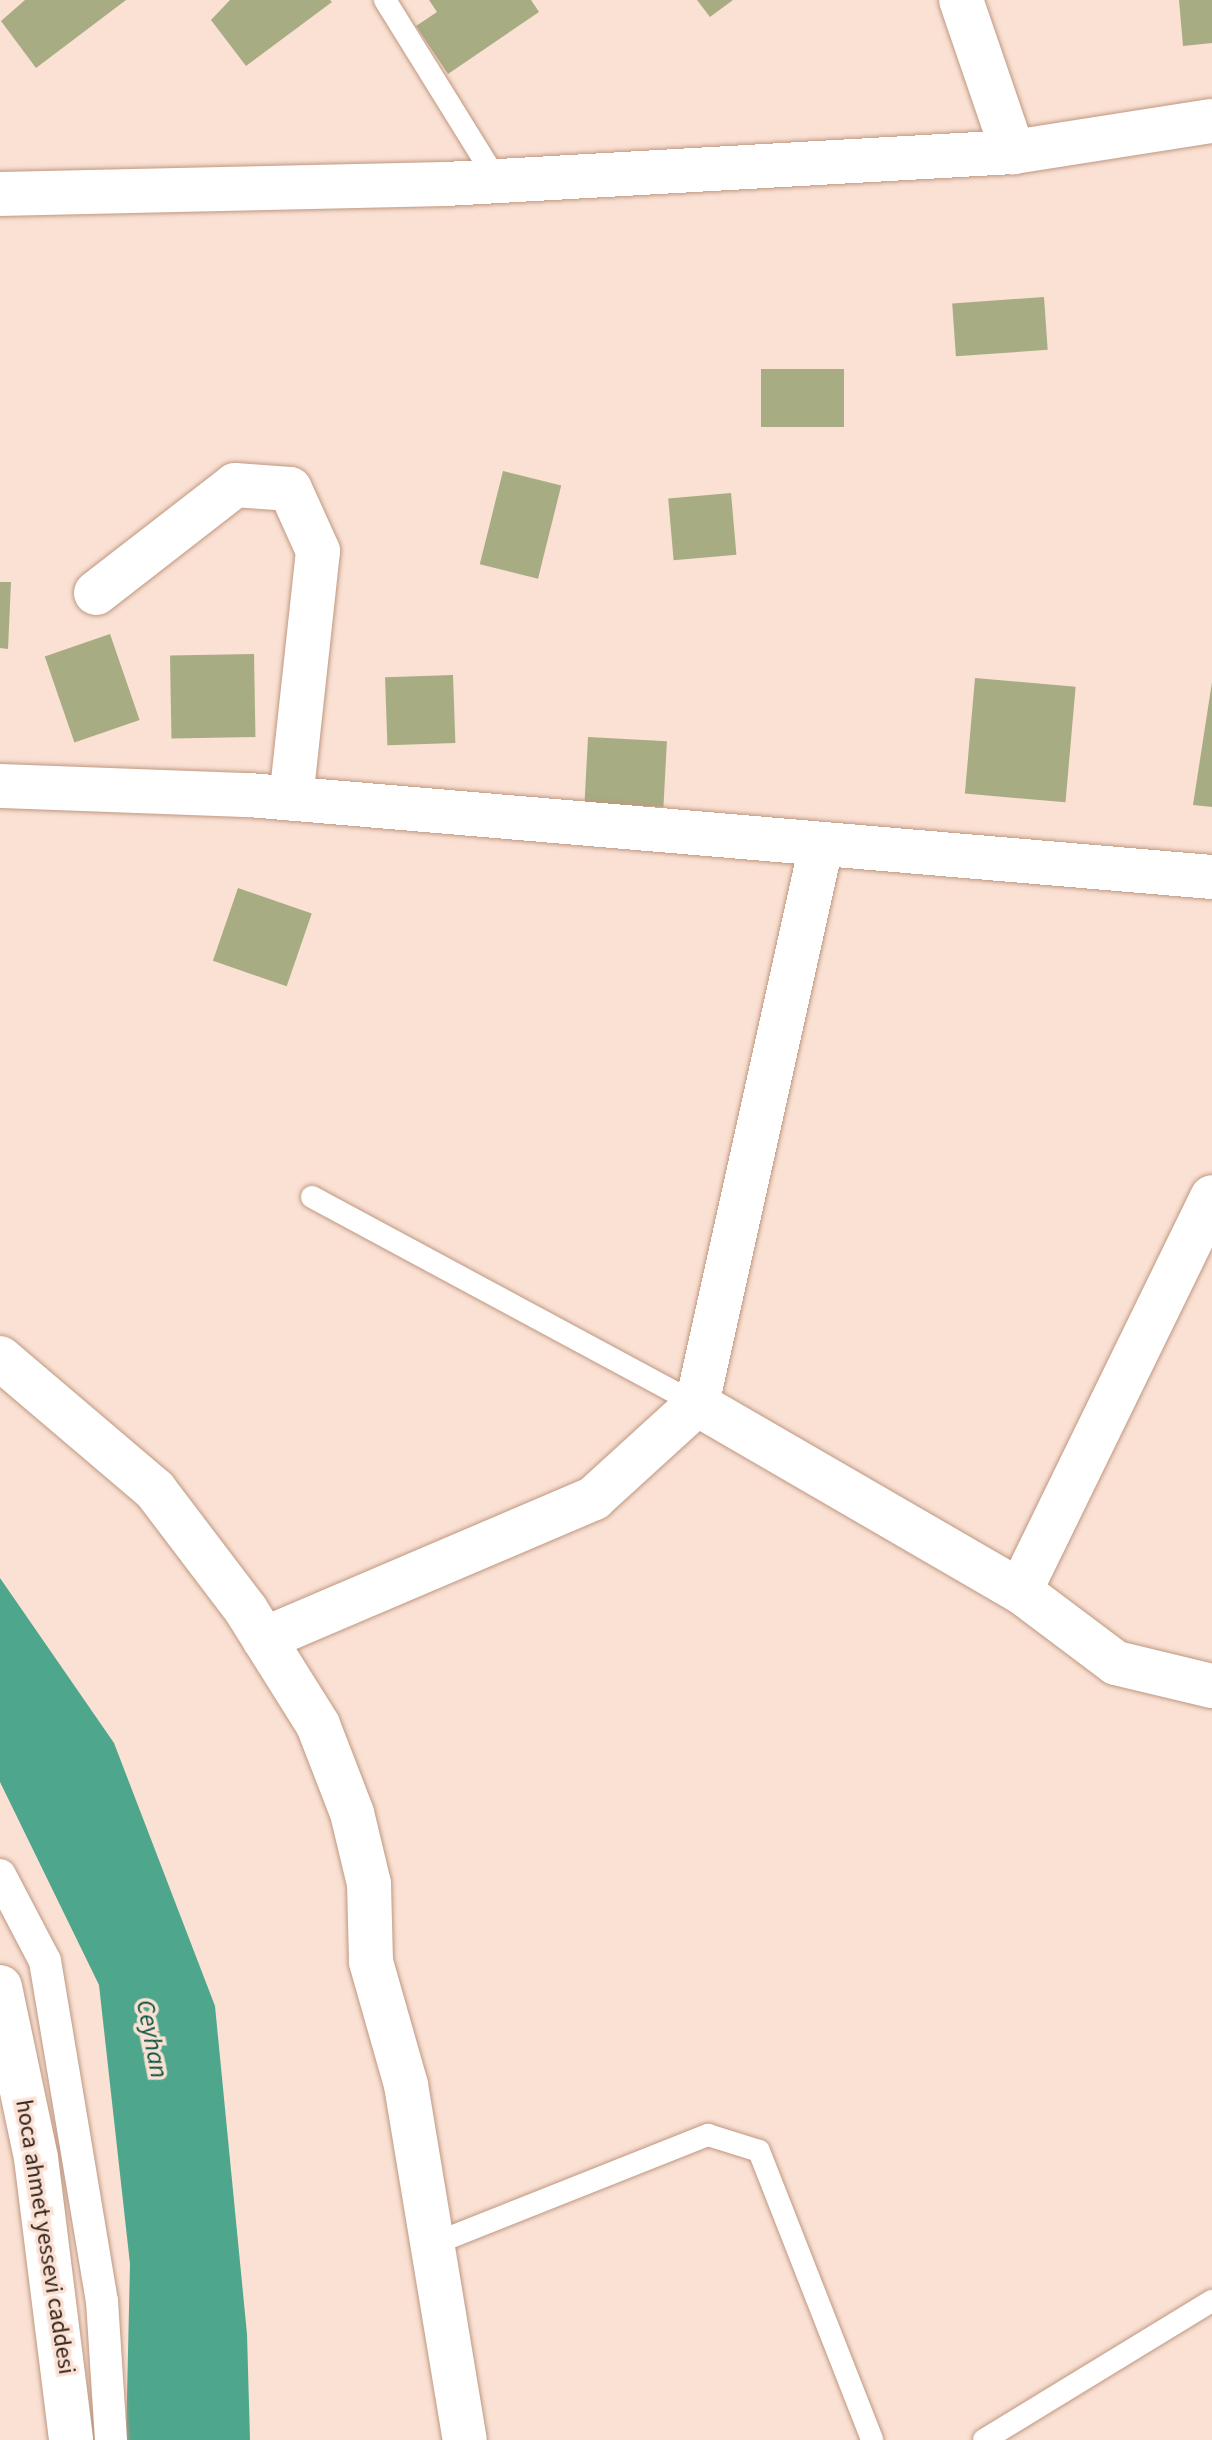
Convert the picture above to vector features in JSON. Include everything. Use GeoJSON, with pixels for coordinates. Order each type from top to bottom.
{"type":"FeatureCollection","features":[{"type":"Feature","properties":{"kind":"street"},"geometry":{"type":"LineString","coordinates":[[961,0],[1013,152]]}},
{"type":"Feature","properties":{"kind":"street"},"geometry":{"type":"LineString","coordinates":[[0,194],[498,182],[1013,152],[1212,121]]}},
{"type":"Feature","properties":{"kind":"street"},"geometry":{"type":"LineString","coordinates":[[96,593],[235,485],[290,489],[318,551],[291,799]]}},
{"type":"Feature","properties":{"kind":"street"},"geometry":{"type":"LineString","coordinates":[[0,786],[291,799],[1212,877]]}},
{"type":"Feature","properties":{"kind":"street"},"geometry":{"type":"LineString","coordinates":[[264,1639],[594,1498],[697,1404],[821,846]]}},
{"type":"Feature","properties":{"kind":"street"},"geometry":{"type":"LineString","coordinates":[[1020,1591],[1202,1252],[1212,1197]]}},
{"type":"Feature","properties":{"kind":"street"},"geometry":{"type":"LineString","coordinates":[[0,1358],[155,1490],[264,1639],[318,1725],[352,1813],[369,1884],[371,1962],[406,2085],[436,2243],[465,2440]]}},
{"type":"Feature","properties":{"kind":"street"},"geometry":{"type":"LineString","coordinates":[[697,1404],[1020,1591],[1116,1663],[1212,1686]]}},
{"type":"Feature","properties":{"kind":"street"},"geometry":{"type":"LineString","coordinates":[[0,1875],[45,1961],[102,2301],[111,2440]]}},
{"type":"Feature","properties":{"kind":"street","name":"hoca ahmet yessevi caddesi"},"geometry":{"type":"LineString","coordinates":[[0,1987],[36,2158],[71,2440]]}},
{"type":"Feature","properties":{"kind":"lane"},"geometry":{"type":"LineString","coordinates":[[385,0],[498,182]]}},
{"type":"Feature","properties":{"kind":"lane"},"geometry":{"type":"LineString","coordinates":[[312,1197],[697,1404]]}},
{"type":"Feature","properties":{"kind":"lane"},"geometry":{"type":"LineString","coordinates":[[436,2243],[708,2135],[759,2151],[872,2440]]}},
{"type":"Feature","properties":{"kind":"lane"},"geometry":{"type":"LineString","coordinates":[[984,2440],[1212,2301]]}},
{"type":"Feature","properties":{"kind":"water","name":"Ceyhan"},"geometry":{"type":"Polygon","coordinates":[[[0,1578],[114,1743],[215,2006],[247,2334],[250,2440],[126,2440],[130,2264],[99,1985],[0,1782],[0,1578]]]}},
{"type":"Feature","properties":{"kind":"building"},"geometry":{"type":"Polygon","coordinates":[[[25,0],[126,0],[36,68],[1,21],[25,0]]]}},
{"type":"Feature","properties":{"kind":"building"},"geometry":{"type":"Polygon","coordinates":[[[230,0],[332,2],[246,66],[211,20],[230,0]]]}},
{"type":"Feature","properties":{"kind":"building"},"geometry":{"type":"Polygon","coordinates":[[[429,0],[531,0],[539,12],[448,74],[416,26],[437,12],[429,0]]]}},
{"type":"Feature","properties":{"kind":"building"},"geometry":{"type":"Polygon","coordinates":[[[697,0],[733,0],[710,17],[697,0]]]}},
{"type":"Feature","properties":{"kind":"building"},"geometry":{"type":"Polygon","coordinates":[[[1179,0],[1212,0],[1212,43],[1183,46],[1179,0]]]}},
{"type":"Feature","properties":{"kind":"building"},"geometry":{"type":"Polygon","coordinates":[[[1044,297],[1048,350],[956,356],[952,303],[1044,297]]]}},
{"type":"Feature","properties":{"kind":"building"},"geometry":{"type":"Polygon","coordinates":[[[761,369],[844,369],[844,427],[761,427],[761,369]]]}},
{"type":"Feature","properties":{"kind":"building"},"geometry":{"type":"Polygon","coordinates":[[[503,471],[561,486],[538,579],[480,564],[503,471]]]}},
{"type":"Feature","properties":{"kind":"building"},"geometry":{"type":"Polygon","coordinates":[[[731,493],[736,555],[674,560],[668,498],[731,493]]]}},
{"type":"Feature","properties":{"kind":"building"},"geometry":{"type":"Polygon","coordinates":[[[0,582],[11,582],[8,649],[0,648],[0,582]]]}},
{"type":"Feature","properties":{"kind":"building"},"geometry":{"type":"Polygon","coordinates":[[[110,634],[140,720],[74,743],[45,656],[110,634]]]}},
{"type":"Feature","properties":{"kind":"building"},"geometry":{"type":"Polygon","coordinates":[[[254,654],[255,737],[171,738],[170,655],[254,654]]]}},
{"type":"Feature","properties":{"kind":"building"},"geometry":{"type":"Polygon","coordinates":[[[453,675],[455,743],[387,745],[385,677],[453,675]]]}},
{"type":"Feature","properties":{"kind":"building"},"geometry":{"type":"Polygon","coordinates":[[[975,678],[1076,687],[1066,802],[965,794],[975,678]]]}},
{"type":"Feature","properties":{"kind":"building"},"geometry":{"type":"Polygon","coordinates":[[[1212,682],[1212,807],[1193,805],[1212,682]]]}},
{"type":"Feature","properties":{"kind":"building"},"geometry":{"type":"Polygon","coordinates":[[[588,737],[667,741],[663,807],[585,803],[588,737]]]}},
{"type":"Feature","properties":{"kind":"building"},"geometry":{"type":"Polygon","coordinates":[[[238,888],[312,913],[287,986],[213,961],[238,888]]]}}]}
